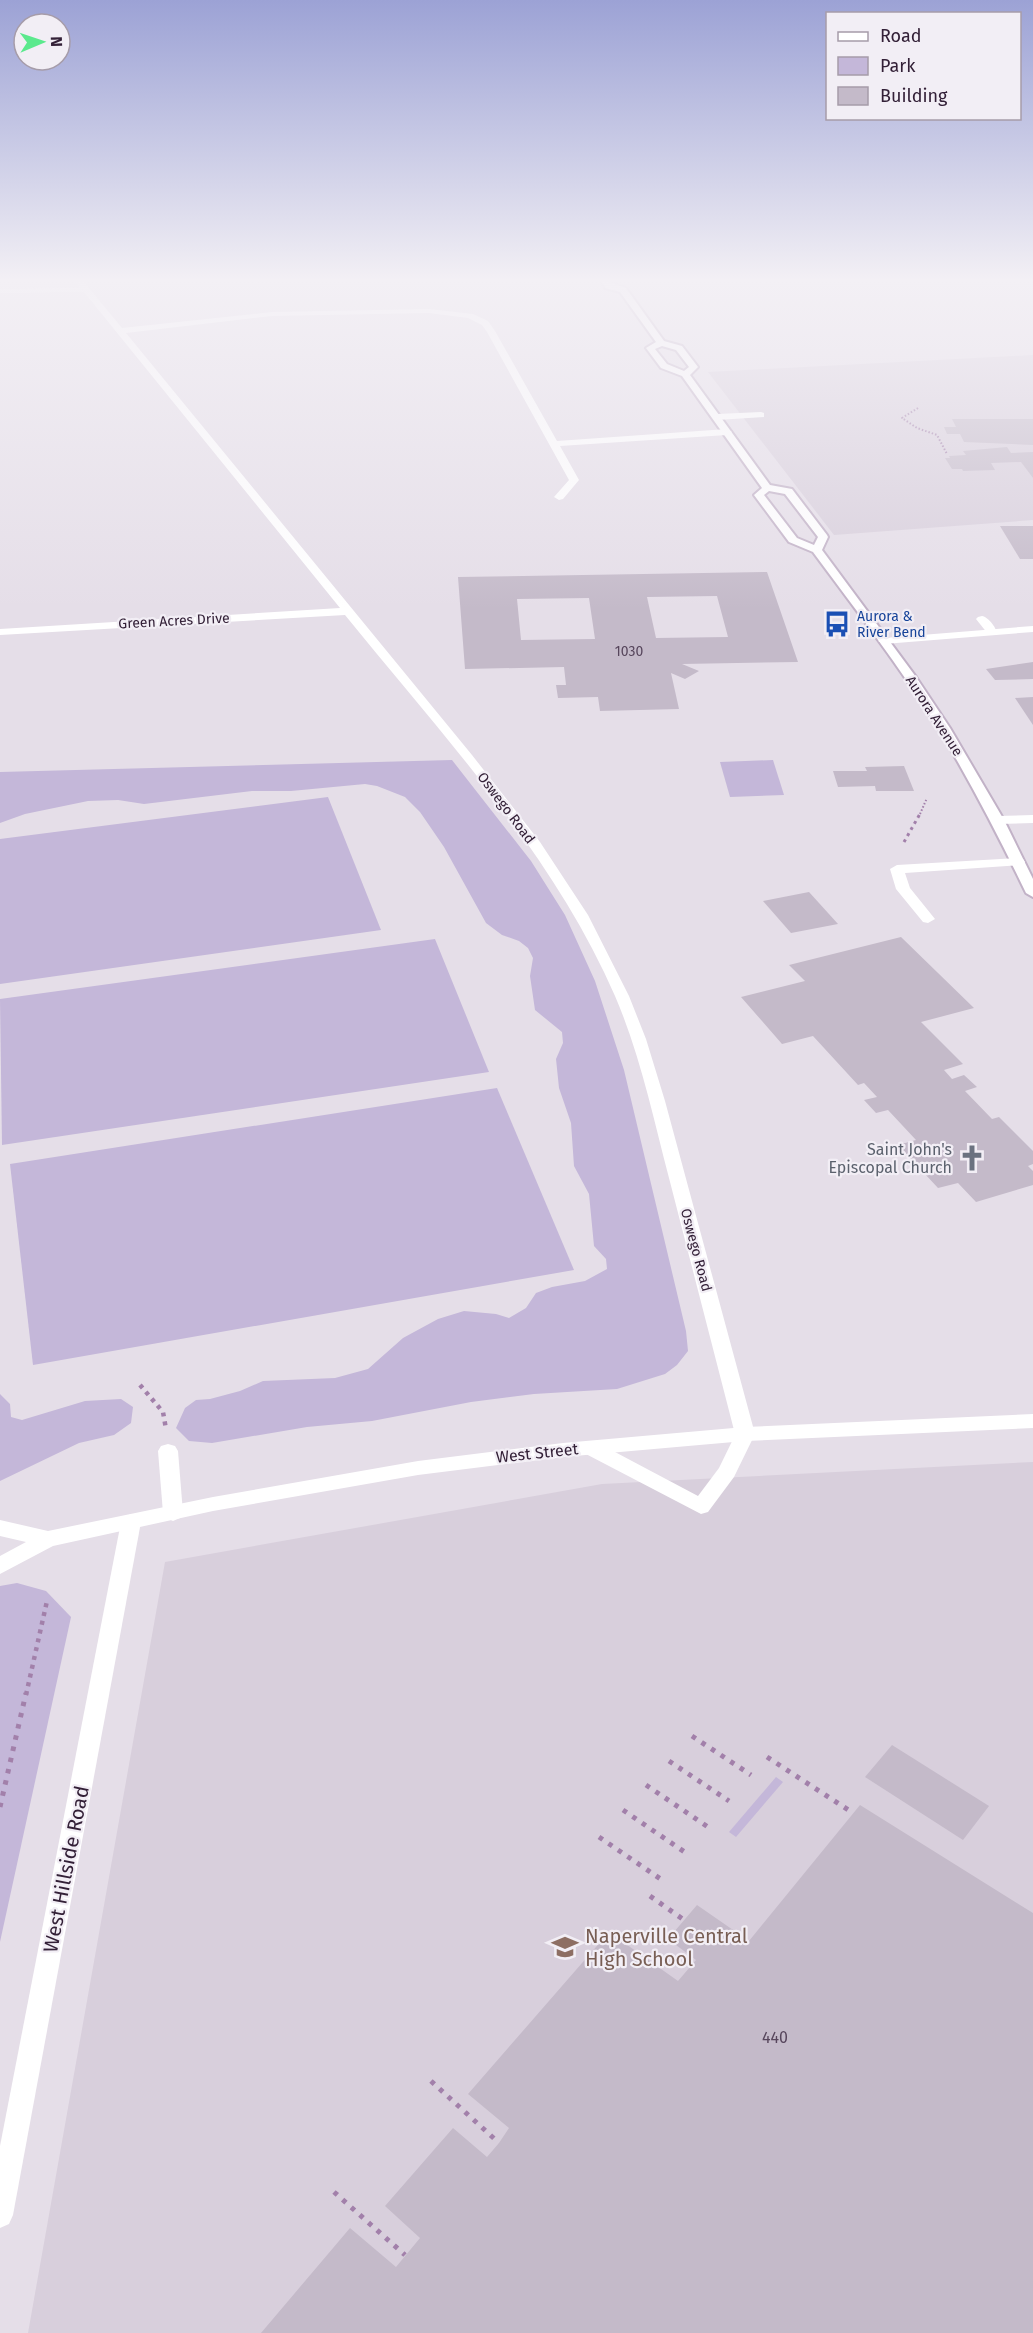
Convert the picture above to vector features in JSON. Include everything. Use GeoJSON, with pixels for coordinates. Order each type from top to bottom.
{"type":"FeatureCollection","features":[{"type":"Feature","properties":{"kind":"street","name":"Oswego Road"},"geometry":{"type":"LineString","coordinates":[[171,391],[535,845],[581,915],[606,962],[638,1039],[657,1101],[745,1434]]}},
{"type":"Feature","properties":{"kind":"street"},"geometry":{"type":"LineString","coordinates":[[525,391],[574,480],[559,496]]}},
{"type":"Feature","properties":{"kind":"street","name":"Aurora Avenue"},"geometry":{"type":"LineString","coordinates":[[698,391],[767,488],[788,491],[823,537],[818,550]]}},
{"type":"Feature","properties":{"kind":"street"},"geometry":{"type":"LineString","coordinates":[[717,417],[761,415]]}},
{"type":"Feature","properties":{"kind":"street"},"geometry":{"type":"LineString","coordinates":[[555,444],[727,432]]}},
{"type":"Feature","properties":{"kind":"street","name":"Aurora Avenue"},"geometry":{"type":"LineString","coordinates":[[767,488],[759,495],[793,540],[818,550],[944,728],[998,820],[1033,892]]}},
{"type":"Feature","properties":{"kind":"street","name":"Green Acres Drive"},"geometry":{"type":"LineString","coordinates":[[0,632],[349,611]]}},
{"type":"Feature","properties":{"kind":"street"},"geometry":{"type":"LineString","coordinates":[[982,619],[992,632]]}},
{"type":"Feature","properties":{"kind":"street"},"geometry":{"type":"LineString","coordinates":[[884,641],[1033,629]]}},
{"type":"Feature","properties":{"kind":"street"},"geometry":{"type":"LineString","coordinates":[[998,820],[1033,819]]}},
{"type":"Feature","properties":{"kind":"street"},"geometry":{"type":"LineString","coordinates":[[928,919],[903,889],[897,869],[1018,862]]}},
{"type":"Feature","properties":{"kind":"street","name":"West Street"},"geometry":{"type":"LineString","coordinates":[[0,1566],[48,1539],[173,1513],[418,1468],[591,1448],[745,1434],[1033,1421]]}},
{"type":"Feature","properties":{"kind":"street"},"geometry":{"type":"LineString","coordinates":[[591,1448],[701,1507],[727,1472],[745,1434]]}},
{"type":"Feature","properties":{"kind":"street"},"geometry":{"type":"LineString","coordinates":[[168,1451],[173,1513]]}},
{"type":"Feature","properties":{"kind":"street","name":"West Hillside Road"},"geometry":{"type":"LineString","coordinates":[[0,2215],[131,1522]]}},
{"type":"Feature","properties":{"kind":"street","name":"West Street"},"geometry":{"type":"LineString","coordinates":[[0,1528],[48,1539]]}},
{"type":"Feature","properties":{"kind":"path"},"geometry":{"type":"LineString","coordinates":[[918,408],[902,418],[917,428],[937,435],[948,454]]}},
{"type":"Feature","properties":{"kind":"path"},"geometry":{"type":"LineString","coordinates":[[904,842],[927,798]]}},
{"type":"Feature","properties":{"kind":"path"},"geometry":{"type":"LineString","coordinates":[[140,1385],[163,1412],[168,1451]]}},
{"type":"Feature","properties":{"kind":"path"},"geometry":{"type":"LineString","coordinates":[[0,1807],[47,1601]]}},
{"type":"Feature","properties":{"kind":"path"},"geometry":{"type":"LineString","coordinates":[[692,1736],[751,1775]]}},
{"type":"Feature","properties":{"kind":"path"},"geometry":{"type":"LineString","coordinates":[[767,1757],[853,1813]]}},
{"type":"Feature","properties":{"kind":"path"},"geometry":{"type":"LineString","coordinates":[[669,1761],[729,1801]]}},
{"type":"Feature","properties":{"kind":"path"},"geometry":{"type":"LineString","coordinates":[[646,1785],[708,1827]]}},
{"type":"Feature","properties":{"kind":"path"},"geometry":{"type":"LineString","coordinates":[[623,1810],[686,1853]]}},
{"type":"Feature","properties":{"kind":"path"},"geometry":{"type":"LineString","coordinates":[[599,1837],[662,1880]]}},
{"type":"Feature","properties":{"kind":"path"},"geometry":{"type":"LineString","coordinates":[[650,1896],[684,1920]]}},
{"type":"Feature","properties":{"kind":"path"},"geometry":{"type":"LineString","coordinates":[[431,2081],[499,2143]]}},
{"type":"Feature","properties":{"kind":"path"},"geometry":{"type":"LineString","coordinates":[[334,2192],[405,2255]]}},
{"type":"Feature","properties":{"kind":"shaded area"},"geometry":{"type":"Polygon","coordinates":[[[723,391],[1033,391],[1033,520],[834,535],[723,391]]]}},
{"type":"Feature","properties":{"kind":"shaded area","name":"Naperville Central High School"},"geometry":{"type":"Polygon","coordinates":[[[1033,1462],[1033,2333],[28,2333],[165,1562],[602,1484],[1033,1462]]]}},
{"type":"Feature","properties":{"kind":"green space"},"geometry":{"type":"Polygon","coordinates":[[[452,760],[531,861],[565,915],[595,981],[624,1070],[686,1331],[688,1351],[677,1365],[665,1374],[617,1389],[534,1394],[471,1402],[372,1421],[307,1427],[212,1443],[189,1441],[176,1428],[185,1408],[196,1400],[210,1399],[240,1391],[263,1381],[335,1378],[368,1369],[403,1338],[438,1319],[464,1311],[496,1314],[509,1318],[526,1308],[536,1293],[552,1287],[585,1281],[607,1269],[606,1259],[594,1246],[589,1194],[574,1166],[571,1123],[559,1088],[556,1059],[563,1043],[562,1032],[535,1010],[530,976],[533,958],[528,948],[519,941],[502,935],[486,923],[444,847],[420,812],[405,797],[377,786],[365,784],[291,791],[252,791],[144,804],[118,800],[88,801],[25,814],[0,823],[0,772],[452,760]]]}},
{"type":"Feature","properties":{"kind":"green space"},"geometry":{"type":"Polygon","coordinates":[[[773,760],[784,795],[730,797],[720,762],[773,760]]]}},
{"type":"Feature","properties":{"kind":"green space"},"geometry":{"type":"Polygon","coordinates":[[[328,797],[381,930],[0,984],[0,839],[328,797]]]}},
{"type":"Feature","properties":{"kind":"green space"},"geometry":{"type":"Polygon","coordinates":[[[435,939],[489,1072],[2,1145],[0,999],[435,939]]]}},
{"type":"Feature","properties":{"kind":"green space"},"geometry":{"type":"Polygon","coordinates":[[[497,1088],[574,1270],[33,1365],[10,1164],[497,1088]]]}},
{"type":"Feature","properties":{"kind":"green space"},"geometry":{"type":"Polygon","coordinates":[[[0,1394],[10,1404],[11,1417],[22,1420],[85,1401],[121,1399],[133,1407],[131,1423],[114,1435],[79,1443],[0,1481],[0,1394]]]}},
{"type":"Feature","properties":{"kind":"green space"},"geometry":{"type":"Polygon","coordinates":[[[17,1583],[46,1591],[71,1617],[0,1942],[0,1586],[17,1583]]]}},
{"type":"Feature","properties":{"kind":"green space"},"geometry":{"type":"Polygon","coordinates":[[[776,1777],[783,1782],[736,1837],[729,1832],[776,1777]]]}},
{"type":"Feature","properties":{"kind":"building"},"geometry":{"type":"Polygon","coordinates":[[[952,419],[1033,419],[1033,445],[964,442],[960,434],[947,434],[944,427],[956,427],[952,419]]]}},
{"type":"Feature","properties":{"kind":"building"},"geometry":{"type":"Polygon","coordinates":[[[1007,447],[1011,453],[1033,452],[1033,478],[1021,462],[991,463],[995,470],[963,471],[952,469],[945,458],[966,455],[963,451],[1007,447]]]}},
{"type":"Feature","properties":{"kind":"building"},"geometry":{"type":"Polygon","coordinates":[[[1000,526],[1033,526],[1033,559],[1020,559],[1000,526]]]}},
{"type":"Feature","properties":{"kind":"building"},"geometry":{"type":"Polygon","coordinates":[[[767,572],[798,662],[682,664],[699,671],[685,679],[671,673],[679,709],[600,711],[598,697],[558,698],[556,685],[566,685],[564,667],[465,669],[458,577],[767,572]],[[717,596],[647,597],[656,638],[728,637],[717,596]],[[589,598],[517,599],[521,640],[595,639],[589,598]]]}},
{"type":"Feature","properties":{"kind":"building"},"geometry":{"type":"Polygon","coordinates":[[[1033,662],[1033,679],[995,680],[986,669],[1033,662]]]}},
{"type":"Feature","properties":{"kind":"building"},"geometry":{"type":"Polygon","coordinates":[[[1033,697],[1033,725],[1015,698],[1033,697]]]}},
{"type":"Feature","properties":{"kind":"building"},"geometry":{"type":"Polygon","coordinates":[[[904,766],[914,791],[876,791],[875,786],[838,787],[833,771],[867,771],[865,767],[904,766]]]}},
{"type":"Feature","properties":{"kind":"building"},"geometry":{"type":"Polygon","coordinates":[[[809,892],[838,924],[791,933],[763,901],[809,892]]]}},
{"type":"Feature","properties":{"kind":"building"},"geometry":{"type":"Polygon","coordinates":[[[901,937],[974,1008],[921,1022],[963,1064],[944,1070],[952,1079],[964,1075],[977,1087],[965,1091],[992,1119],[999,1117],[1033,1151],[1033,1164],[1028,1166],[1033,1171],[1033,1185],[976,1202],[958,1183],[938,1188],[898,1145],[916,1140],[888,1110],[876,1113],[864,1100],[877,1097],[864,1083],[858,1085],[813,1036],[782,1044],[741,997],[805,981],[789,965],[901,937]]]}},
{"type":"Feature","properties":{"kind":"building"},"geometry":{"type":"Polygon","coordinates":[[[892,1745],[989,1806],[963,1840],[865,1777],[892,1745]]]}},
{"type":"Feature","properties":{"kind":"building"},"geometry":{"type":"Polygon","coordinates":[[[860,1805],[1033,1913],[1033,2333],[261,2333],[350,2228],[396,2267],[420,2238],[385,2206],[453,2128],[487,2157],[499,2143],[509,2128],[468,2094],[609,1932],[678,1981],[696,1960],[668,1939],[697,1905],[749,1941],[860,1805]]]}},
{"type":"Feature","properties":{"kind":"place","name":"Aurora & River Bend"},"geometry":{"type":"Point","coordinates":[837,624]}},
{"type":"Feature","properties":{"kind":"place","name":"Saint John's Episcopal Church"},"geometry":{"type":"Point","coordinates":[972,1158]}},
{"type":"Feature","properties":{"kind":"place","name":"Naperville Central High School"},"geometry":{"type":"Point","coordinates":[565,1947]}}]}
